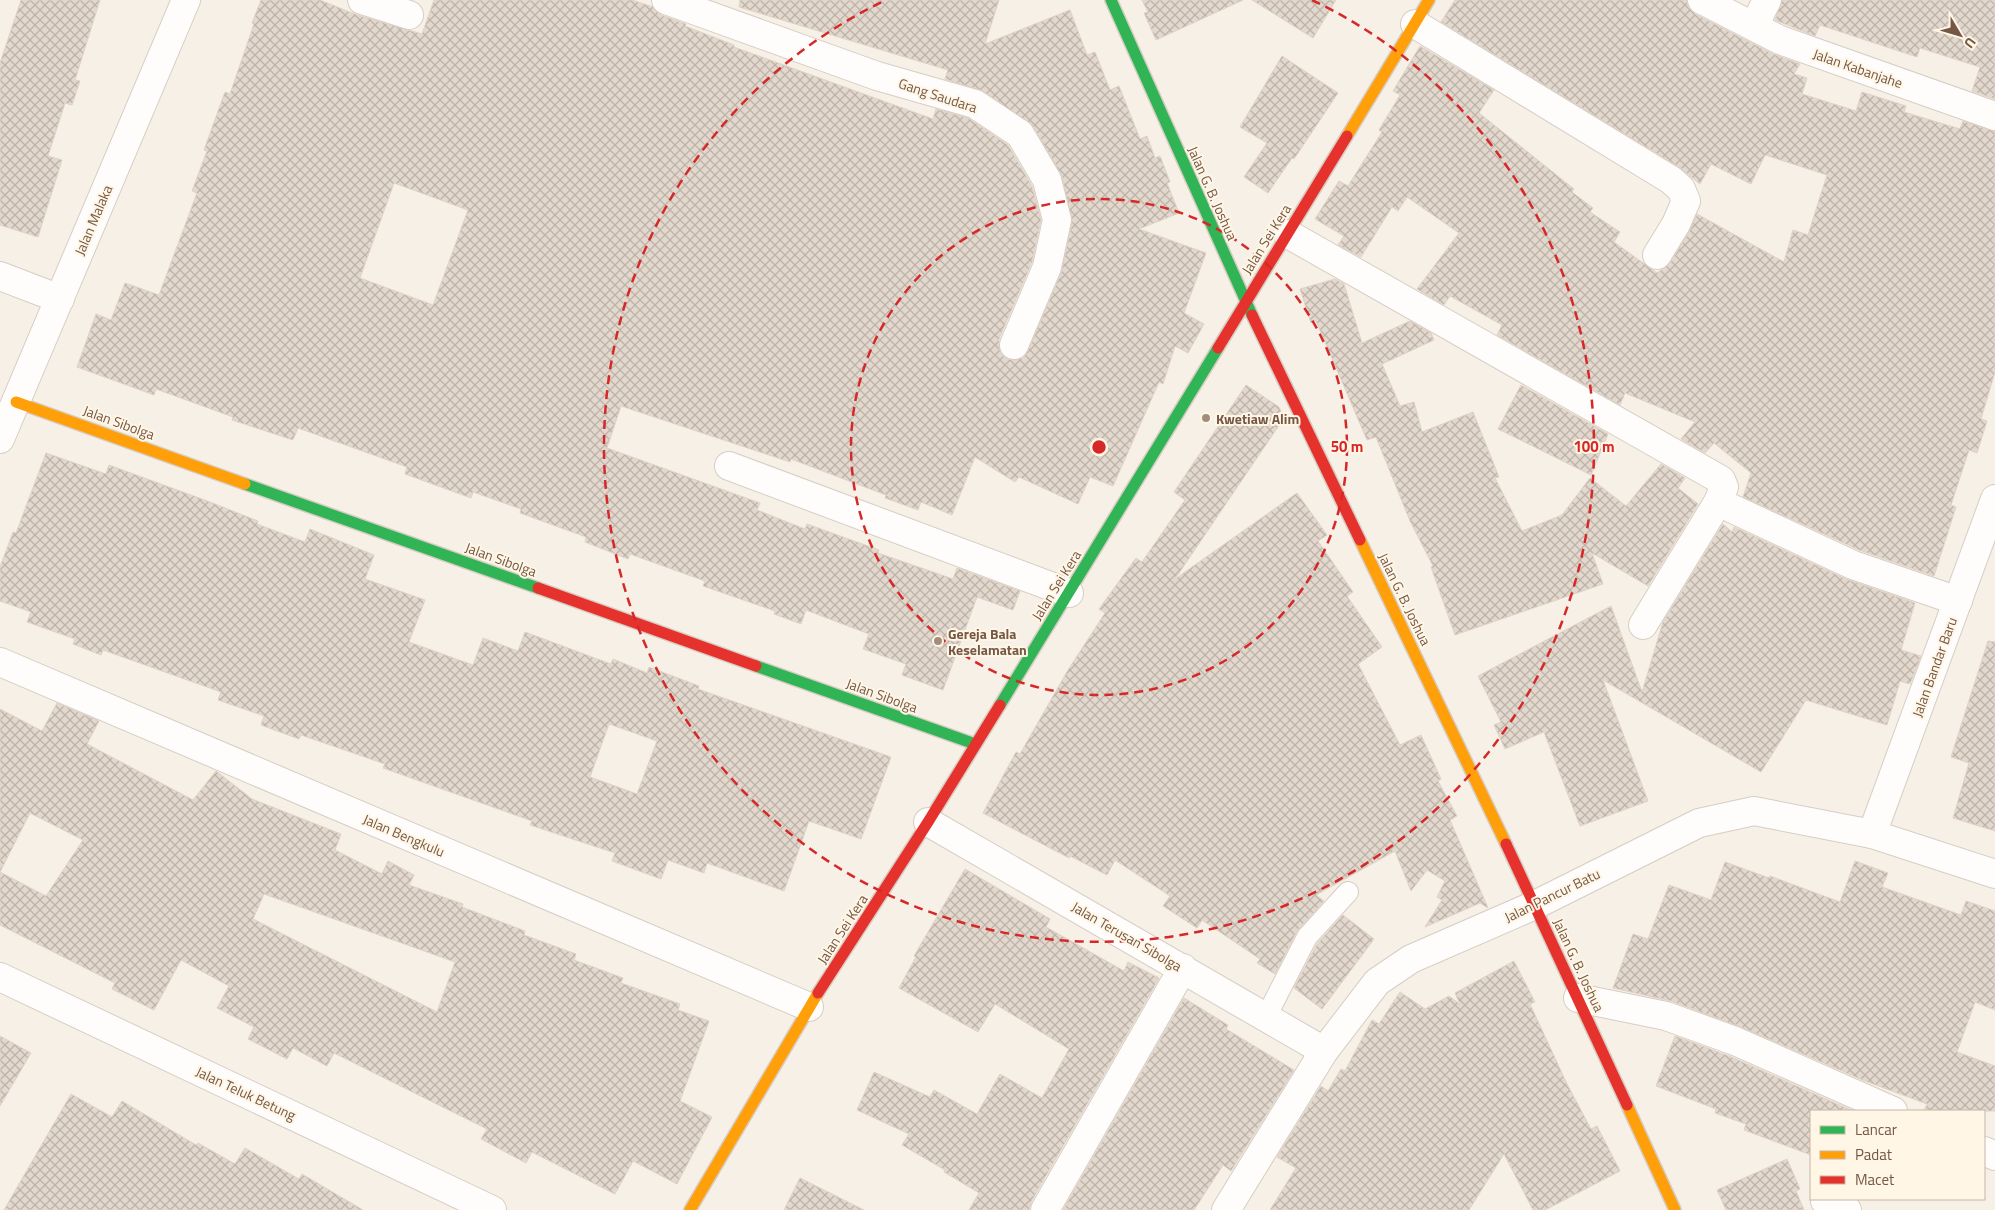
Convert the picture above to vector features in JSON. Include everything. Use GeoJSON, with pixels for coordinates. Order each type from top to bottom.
{"type":"FeatureCollection","features":[{"type":"Feature","properties":{"kind":"street","name":"Jalan Malaka"},"geometry":{"type":"LineString","coordinates":[[0,439],[186,0]]}},
{"type":"Feature","properties":{"kind":"street"},"geometry":{"type":"LineString","coordinates":[[362,0],[409,16]]}},
{"type":"Feature","properties":{"kind":"street","name":"Gang Saudara"},"geometry":{"type":"LineString","coordinates":[[666,0],[877,76],[975,104],[1020,134],[1047,180],[1057,220],[1047,267],[1014,345]]}},
{"type":"Feature","properties":{"kind":"street","name":"Jalan G. B. Joshua"},"geometry":{"type":"LineString","coordinates":[[1111,0],[1245,301],[1535,905],[1671,1207]]}},
{"type":"Feature","properties":{"kind":"street","name":"Jalan Sei Kera"},"geometry":{"type":"LineString","coordinates":[[690,1210],[809,1007],[928,822],[1069,593],[1429,0]]}},
{"type":"Feature","properties":{"kind":"street"},"geometry":{"type":"LineString","coordinates":[[1754,26],[1767,0]]}},
{"type":"Feature","properties":{"kind":"street","name":"Jalan Kabanjahe"},"geometry":{"type":"LineString","coordinates":[[1713,5],[1780,40],[1995,116]]}},
{"type":"Feature","properties":{"kind":"street"},"geometry":{"type":"LineString","coordinates":[[1415,24],[1670,180],[1681,189],[1686,201],[1676,224],[1657,255]]}},
{"type":"Feature","properties":{"kind":"street"},"geometry":{"type":"LineString","coordinates":[[1288,234],[1721,480],[1724,487],[1718,502],[1644,625]]}},
{"type":"Feature","properties":{"kind":"street"},"geometry":{"type":"LineString","coordinates":[[0,276],[60,299]]}},
{"type":"Feature","properties":{"kind":"street","name":"Jalan Sibolga"},"geometry":{"type":"LineString","coordinates":[[16,402],[975,744]]}},
{"type":"Feature","properties":{"kind":"street"},"geometry":{"type":"LineString","coordinates":[[729,466],[1069,593]]}},
{"type":"Feature","properties":{"kind":"street","name":"Jalan Bandar Baru"},"geometry":{"type":"LineString","coordinates":[[1872,834],[1995,500]]}},
{"type":"Feature","properties":{"kind":"street"},"geometry":{"type":"LineString","coordinates":[[1718,502],[1853,565],[1958,601]]}},
{"type":"Feature","properties":{"kind":"street","name":"Jalan Bengkulu"},"geometry":{"type":"LineString","coordinates":[[0,662],[809,1007]]}},
{"type":"Feature","properties":{"kind":"street","name":"Jalan Pancur Batu"},"geometry":{"type":"LineString","coordinates":[[1226,1210],[1324,1051],[1377,982],[1411,959],[1535,905],[1699,823],[1754,811],[1872,834],[1995,874]]}},
{"type":"Feature","properties":{"kind":"street","name":"Jalan Terusan Sibolga"},"geometry":{"type":"LineString","coordinates":[[928,822],[1184,968],[1324,1051]]}},
{"type":"Feature","properties":{"kind":"street"},"geometry":{"type":"LineString","coordinates":[[1045,1210],[1184,968]]}},
{"type":"Feature","properties":{"kind":"street","name":"Jalan Teluk Betung"},"geometry":{"type":"LineString","coordinates":[[0,977],[492,1210]]}},
{"type":"Feature","properties":{"kind":"street"},"geometry":{"type":"LineString","coordinates":[[1578,998],[1666,1016],[1736,1041],[1891,1110]]}},
{"type":"Feature","properties":{"kind":"lane"},"geometry":{"type":"LineString","coordinates":[[1266,1017],[1307,937],[1348,892]]}},
{"type":"Feature","properties":{"kind":"building"},"geometry":{"type":"Polygon","coordinates":[[[21,0],[100,0],[75,80],[80,81],[72,105],[65,103],[48,156],[62,160],[38,237],[0,225],[0,63],[21,0]]]}},
{"type":"Feature","properties":{"kind":"building"},"geometry":{"type":"Polygon","coordinates":[[[261,0],[320,0],[357,15],[422,34],[434,0],[632,0],[653,7],[661,15],[734,45],[734,47],[933,119],[936,109],[968,118],[1008,145],[1032,186],[1041,220],[1032,262],[999,339],[1001,354],[1007,359],[1015,360],[1023,358],[1028,351],[1061,273],[1072,223],[1062,176],[1033,126],[983,91],[945,79],[948,70],[739,7],[740,0],[999,0],[985,44],[1070,10],[1087,55],[1095,52],[1110,90],[1119,86],[1140,139],[1147,136],[1155,158],[1160,156],[1170,182],[1167,183],[1179,213],[1139,229],[1206,253],[1184,313],[1204,324],[1188,353],[1175,346],[1163,384],[1159,382],[1113,486],[1090,477],[1078,504],[1019,477],[1015,482],[975,457],[952,515],[921,502],[918,510],[885,498],[886,495],[791,459],[790,462],[621,406],[607,448],[760,503],[757,510],[805,529],[807,524],[879,550],[878,553],[953,579],[957,568],[1020,591],[1013,610],[977,597],[943,690],[902,675],[906,664],[863,649],[869,634],[806,610],[801,624],[774,614],[775,611],[703,586],[705,581],[630,554],[628,559],[585,542],[586,537],[520,513],[521,509],[473,492],[471,498],[405,474],[407,467],[298,428],[293,440],[232,420],[233,417],[156,389],[154,395],[77,367],[96,314],[111,320],[125,283],[159,295],[197,193],[192,191],[207,151],[204,150],[225,92],[230,94],[254,24],[252,23],[261,0]],[[394,183],[360,278],[433,305],[468,210],[394,183]]]}},
{"type":"Feature","properties":{"kind":"building"},"geometry":{"type":"Polygon","coordinates":[[[1142,0],[1243,0],[1156,40],[1144,13],[1148,12],[1142,0]]]}},
{"type":"Feature","properties":{"kind":"building"},"geometry":{"type":"Polygon","coordinates":[[[1252,0],[1336,0],[1313,38],[1252,0]]]}},
{"type":"Feature","properties":{"kind":"building"},"geometry":{"type":"Polygon","coordinates":[[[1455,0],[1686,0],[1689,8],[1695,14],[1773,54],[1800,64],[1794,74],[1807,78],[1802,94],[1856,111],[1862,92],[1906,106],[1904,112],[1960,129],[1963,121],[1995,131],[1995,372],[1981,419],[1987,421],[1977,453],[1969,450],[1951,505],[1956,507],[1934,576],[1859,550],[1743,497],[1751,473],[1714,443],[1705,453],[1681,439],[1695,422],[1625,393],[1620,405],[1497,335],[1502,325],[1450,296],[1444,305],[1417,289],[1459,233],[1407,197],[1398,211],[1392,207],[1361,257],[1338,245],[1344,236],[1315,219],[1339,181],[1348,186],[1382,132],[1379,130],[1400,95],[1393,91],[1420,46],[1494,90],[1479,113],[1574,189],[1572,192],[1593,208],[1590,212],[1620,232],[1614,242],[1657,273],[1670,263],[1689,232],[1697,214],[1784,262],[1793,230],[1808,235],[1827,175],[1765,155],[1751,184],[1711,164],[1700,184],[1679,167],[1441,22],[1455,0]]]}},
{"type":"Feature","properties":{"kind":"building"},"geometry":{"type":"Polygon","coordinates":[[[1782,0],[1995,0],[1995,99],[1972,91],[1980,67],[1920,48],[1917,57],[1820,25],[1815,36],[1775,20],[1782,0]]]}},
{"type":"Feature","properties":{"kind":"building"},"geometry":{"type":"Polygon","coordinates":[[[1282,56],[1338,93],[1294,159],[1292,158],[1268,193],[1244,177],[1267,143],[1240,127],[1282,56]]]}},
{"type":"Feature","properties":{"kind":"building"},"geometry":{"type":"Polygon","coordinates":[[[1335,279],[1344,284],[1362,343],[1410,321],[1431,333],[1434,340],[1382,364],[1400,406],[1414,402],[1422,432],[1473,412],[1499,477],[1495,478],[1522,531],[1562,515],[1590,478],[1626,506],[1661,464],[1685,478],[1678,488],[1698,504],[1648,586],[1592,553],[1603,584],[1455,635],[1431,567],[1433,566],[1410,521],[1376,437],[1367,440],[1316,321],[1311,323],[1300,289],[1335,279]]]}},
{"type":"Feature","properties":{"kind":"building"},"geometry":{"type":"Polygon","coordinates":[[[1246,385],[1279,407],[1284,418],[1175,579],[1297,493],[1327,535],[1318,541],[1353,592],[1347,596],[1382,647],[1358,664],[1400,745],[1421,735],[1441,779],[1438,781],[1457,816],[1450,820],[1488,908],[1480,903],[1425,927],[1442,900],[1437,897],[1445,881],[1427,870],[1411,891],[1395,851],[1316,895],[1324,901],[1297,931],[1275,974],[1257,963],[1260,959],[1202,920],[1197,928],[1163,906],[1170,896],[1115,860],[1107,875],[1070,856],[1069,858],[983,813],[1016,752],[1020,754],[1068,670],[1105,613],[1099,609],[1136,558],[1142,562],[1185,500],[1174,492],[1246,385]]]}},
{"type":"Feature","properties":{"kind":"building"},"geometry":{"type":"Polygon","coordinates":[[[1521,385],[1608,434],[1591,475],[1498,429],[1521,385]]]}},
{"type":"Feature","properties":{"kind":"building"},"geometry":{"type":"Polygon","coordinates":[[[46,453],[106,474],[109,465],[210,502],[258,521],[257,524],[305,542],[310,529],[374,555],[365,579],[425,600],[409,642],[473,665],[483,638],[518,651],[525,632],[611,664],[613,659],[647,673],[649,667],[699,686],[698,689],[891,757],[861,839],[809,821],[784,891],[707,863],[704,873],[668,860],[661,879],[612,861],[615,853],[530,825],[532,821],[383,768],[385,764],[301,735],[299,739],[261,725],[264,716],[218,700],[221,692],[103,650],[101,655],[73,644],[75,639],[27,622],[31,612],[0,601],[0,567],[13,532],[16,533],[46,453]],[[609,724],[590,777],[637,794],[657,741],[609,724]]]}},
{"type":"Feature","properties":{"kind":"building"},"geometry":{"type":"Polygon","coordinates":[[[1723,524],[1732,532],[1734,527],[1846,579],[1915,603],[1901,650],[1921,656],[1910,684],[1900,681],[1887,725],[1806,700],[1761,772],[1603,680],[1648,801],[1580,826],[1544,732],[1505,749],[1494,725],[1501,722],[1478,676],[1611,606],[1642,692],[1663,622],[1723,524]]]}},
{"type":"Feature","properties":{"kind":"building"},"geometry":{"type":"Polygon","coordinates":[[[1988,641],[1995,642],[1995,831],[1953,818],[1969,763],[1951,757],[1988,641]]]}},
{"type":"Feature","properties":{"kind":"building"},"geometry":{"type":"Polygon","coordinates":[[[57,703],[99,721],[87,744],[193,800],[216,771],[252,799],[341,834],[335,850],[382,874],[388,861],[414,875],[409,885],[463,904],[462,907],[525,931],[524,935],[576,954],[574,960],[623,978],[621,983],[680,1004],[678,1010],[709,1021],[680,1101],[712,1117],[677,1184],[633,1161],[615,1194],[532,1152],[526,1163],[481,1139],[487,1129],[334,1053],[327,1066],[293,1048],[287,1059],[248,1039],[254,1027],[217,1008],[229,986],[181,960],[154,1010],[112,989],[115,983],[0,925],[0,872],[0,709],[42,731],[57,703]],[[30,813],[0,872],[46,896],[83,840],[30,813]],[[264,894],[253,919],[437,1012],[455,962],[264,894]]]}},
{"type":"Feature","properties":{"kind":"building"},"geometry":{"type":"Polygon","coordinates":[[[1855,861],[1888,873],[1882,887],[1961,915],[1966,901],[1995,911],[1995,1010],[1975,1002],[1957,1052],[1995,1066],[1995,1111],[1924,1110],[1927,1104],[1865,1081],[1741,1027],[1671,1001],[1613,988],[1633,934],[1648,939],[1669,885],[1711,900],[1725,862],[1769,878],[1770,876],[1840,902],[1855,861]]]}},
{"type":"Feature","properties":{"kind":"building"},"geometry":{"type":"Polygon","coordinates":[[[965,869],[1050,919],[1046,927],[1124,971],[1128,962],[1159,978],[1031,1202],[1029,1210],[969,1210],[979,1193],[944,1172],[945,1170],[902,1145],[909,1134],[857,1110],[874,1072],[930,1097],[934,1090],[977,1114],[1000,1074],[1042,1098],[1069,1049],[995,1004],[978,1032],[899,988],[916,957],[914,956],[965,869]]]}},
{"type":"Feature","properties":{"kind":"building"},"geometry":{"type":"Polygon","coordinates":[[[1343,915],[1374,939],[1322,1009],[1294,988],[1317,944],[1343,915]]]}},
{"type":"Feature","properties":{"kind":"building"},"geometry":{"type":"Polygon","coordinates":[[[1514,961],[1535,1002],[1530,1004],[1567,1084],[1591,1129],[1597,1126],[1620,1171],[1545,1210],[1533,1210],[1504,1154],[1469,1210],[1270,1210],[1296,1168],[1277,1157],[1321,1086],[1328,1091],[1341,1069],[1345,1071],[1372,1020],[1379,1024],[1400,992],[1425,1009],[1449,996],[1460,1004],[1455,993],[1514,961]]]}},
{"type":"Feature","properties":{"kind":"building"},"geometry":{"type":"Polygon","coordinates":[[[1184,998],[1228,1025],[1226,1029],[1294,1070],[1231,1171],[1223,1165],[1194,1210],[1063,1210],[1184,998]]]}},
{"type":"Feature","properties":{"kind":"building"},"geometry":{"type":"Polygon","coordinates":[[[0,1036],[31,1053],[0,1106],[0,1036]]]}},
{"type":"Feature","properties":{"kind":"building"},"geometry":{"type":"Polygon","coordinates":[[[1675,1036],[1729,1056],[1851,1110],[1810,1110],[1810,1155],[1744,1130],[1746,1124],[1715,1113],[1716,1109],[1656,1086],[1675,1036]]]}},
{"type":"Feature","properties":{"kind":"building"},"geometry":{"type":"Polygon","coordinates":[[[71,1094],[112,1117],[122,1101],[196,1145],[198,1143],[235,1164],[245,1148],[299,1179],[302,1174],[363,1210],[4,1210],[71,1094]]]}},
{"type":"Feature","properties":{"kind":"building"},"geometry":{"type":"Polygon","coordinates":[[[1787,1159],[1800,1189],[1796,1191],[1804,1210],[1726,1210],[1717,1190],[1787,1159]]]}},
{"type":"Feature","properties":{"kind":"building"},"geometry":{"type":"Polygon","coordinates":[[[800,1178],[864,1210],[784,1210],[800,1178]]]}},
{"type":"Feature","properties":{"kind":"traffic: fast"},"geometry":{"type":"LineString","coordinates":[[1111,0],[1252,315]]}},
{"type":"Feature","properties":{"kind":"traffic: fast"},"geometry":{"type":"LineString","coordinates":[[1000,705],[1218,348]]}},
{"type":"Feature","properties":{"kind":"traffic: fast"},"geometry":{"type":"LineString","coordinates":[[245,484],[538,588]]}},
{"type":"Feature","properties":{"kind":"traffic: fast"},"geometry":{"type":"LineString","coordinates":[[756,666],[975,744]]}},
{"type":"Feature","properties":{"kind":"traffic: slow"},"geometry":{"type":"LineString","coordinates":[[1347,136],[1429,0]]}},
{"type":"Feature","properties":{"kind":"traffic: slow"},"geometry":{"type":"LineString","coordinates":[[16,402],[245,484]]}},
{"type":"Feature","properties":{"kind":"traffic: slow"},"geometry":{"type":"LineString","coordinates":[[1360,540],[1506,844]]}},
{"type":"Feature","properties":{"kind":"traffic: slow"},"geometry":{"type":"LineString","coordinates":[[690,1210],[818,993]]}},
{"type":"Feature","properties":{"kind":"traffic: slow"},"geometry":{"type":"LineString","coordinates":[[1627,1105],[1675,1210]]}},
{"type":"Feature","properties":{"kind":"traffic: jam"},"geometry":{"type":"LineString","coordinates":[[1218,348],[1347,136]]}},
{"type":"Feature","properties":{"kind":"traffic: jam"},"geometry":{"type":"LineString","coordinates":[[1252,315],[1360,540]]}},
{"type":"Feature","properties":{"kind":"traffic: jam"},"geometry":{"type":"LineString","coordinates":[[538,588],[756,666]]}},
{"type":"Feature","properties":{"kind":"traffic: jam"},"geometry":{"type":"LineString","coordinates":[[818,993],[928,822],[1000,705]]}},
{"type":"Feature","properties":{"kind":"traffic: jam"},"geometry":{"type":"LineString","coordinates":[[1506,844],[1627,1105]]}},
{"type":"Feature","properties":{"kind":"place","name":"Kwetiaw Alim"},"geometry":{"type":"Point","coordinates":[1206,418]}},
{"type":"Feature","properties":{"kind":"place","name":"Gereja Bala Keselamatan"},"geometry":{"type":"Point","coordinates":[938,641]}}]}
